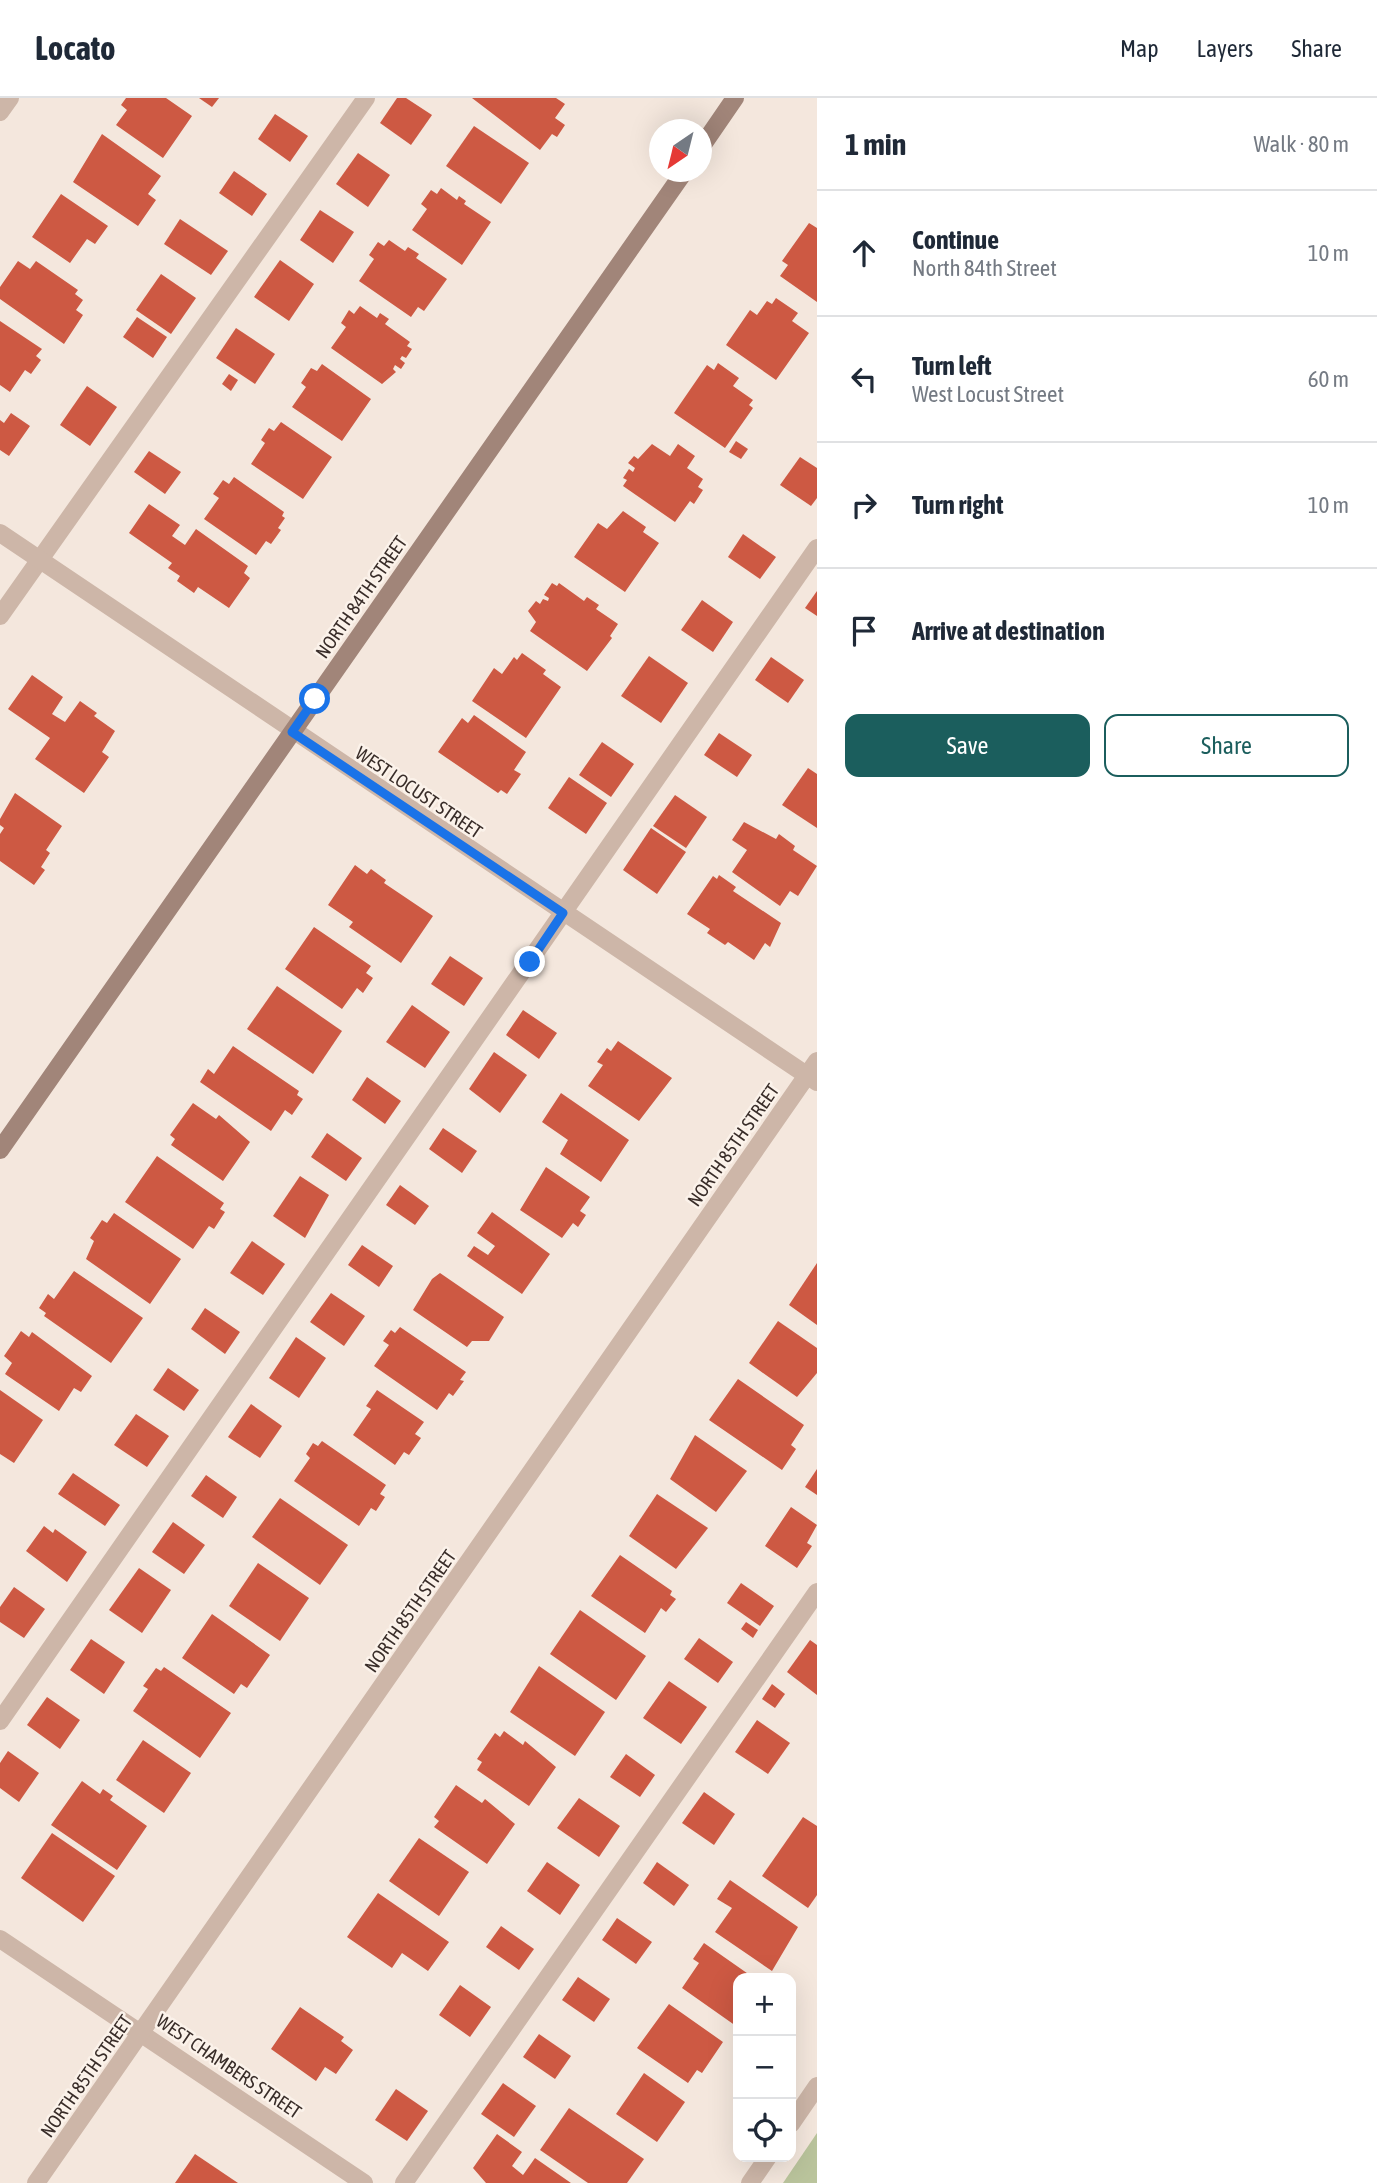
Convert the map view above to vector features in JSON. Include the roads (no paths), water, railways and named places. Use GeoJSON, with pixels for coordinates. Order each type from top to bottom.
{"type":"FeatureCollection","features":[{"type":"Feature","properties":{"kind":"street"},"geometry":{"type":"LineString","coordinates":[[0,112],[10,98]]}},
{"type":"Feature","properties":{"kind":"street"},"geometry":{"type":"LineString","coordinates":[[0,616],[366,98]]}},
{"type":"Feature","properties":{"kind":"street"},"geometry":{"type":"LineString","coordinates":[[712,131],[735,98]]}},
{"type":"Feature","properties":{"kind":"street","name":"NORTH 84TH STREET"},"geometry":{"type":"LineString","coordinates":[[0,1150],[677,182]]}},
{"type":"Feature","properties":{"kind":"street","name":"WEST LOCUST STREET"},"geometry":{"type":"LineString","coordinates":[[0,533],[563,913],[814,1073]]}},
{"type":"Feature","properties":{"kind":"street"},"geometry":{"type":"LineString","coordinates":[[0,1721],[817,548]]}},
{"type":"Feature","properties":{"kind":"street","name":"NORTH 85TH STREET"},"geometry":{"type":"LineString","coordinates":[[36,2183],[814,1073]]}},
{"type":"Feature","properties":{"kind":"street"},"geometry":{"type":"LineString","coordinates":[[404,2183],[817,1592]]}},
{"type":"Feature","properties":{"kind":"street","name":"WEST CHAMBERS STREET"},"geometry":{"type":"LineString","coordinates":[[0,1939],[364,2183]]}},
{"type":"Feature","properties":{"kind":"street"},"geometry":{"type":"LineString","coordinates":[[796,2117],[817,2086]]}},
{"type":"Feature","properties":{"kind":"street"},"geometry":{"type":"LineString","coordinates":[[751,2183],[765,2162]]}}]}
